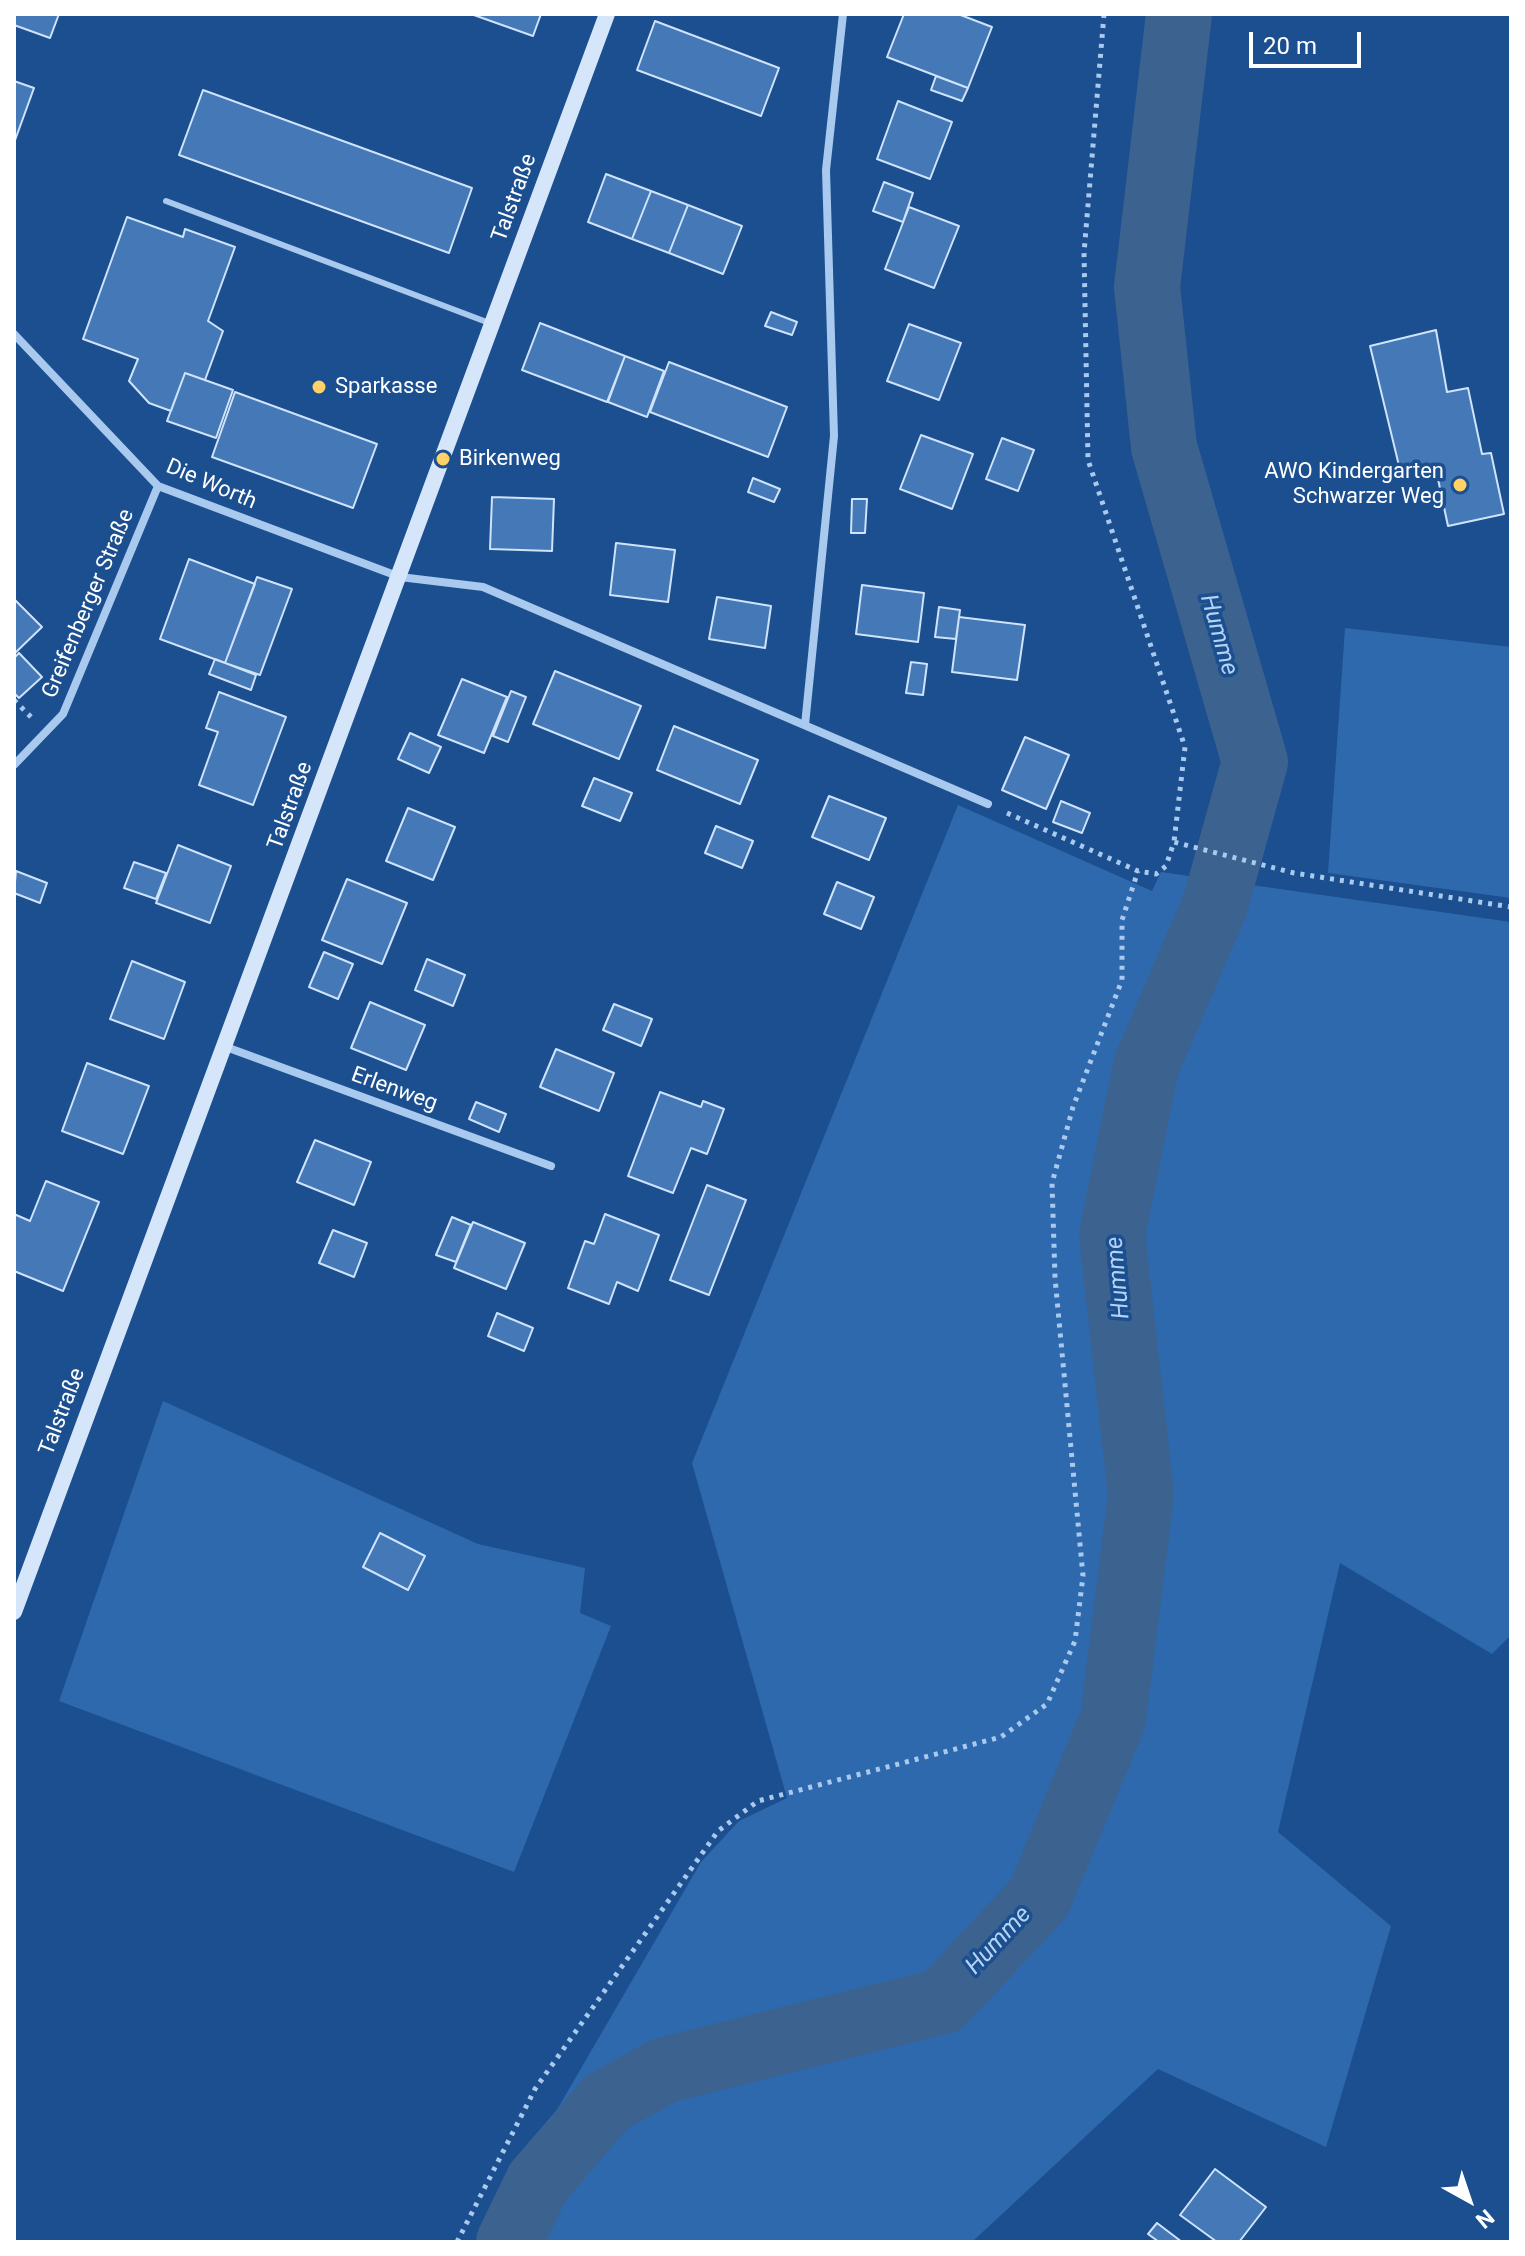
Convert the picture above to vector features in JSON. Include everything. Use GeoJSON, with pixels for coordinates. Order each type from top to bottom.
{"type":"FeatureCollection","features":[{"type":"Feature","properties":{"kind":"street","name":"Talstraße"},"geometry":{"type":"LineString","coordinates":[[14,1612],[607,14]]}},
{"type":"Feature","properties":{"kind":"street"},"geometry":{"type":"LineString","coordinates":[[805,725],[834,436],[826,170],[843,14]]}},
{"type":"Feature","properties":{"kind":"street","name":"Die Worth"},"geometry":{"type":"LineString","coordinates":[[14,334],[158,486],[400,577]]}},
{"type":"Feature","properties":{"kind":"street","name":"Greifenberger Straße"},"geometry":{"type":"LineString","coordinates":[[14,765],[63,714],[158,486]]}},
{"type":"Feature","properties":{"kind":"street"},"geometry":{"type":"LineString","coordinates":[[400,577],[483,587],[988,804]]}},
{"type":"Feature","properties":{"kind":"street","name":"Erlenweg"},"geometry":{"type":"LineString","coordinates":[[226,1047],[551,1166]]}},
{"type":"Feature","properties":{"kind":"lane"},"geometry":{"type":"LineString","coordinates":[[166,201],[492,324]]}},
{"type":"Feature","properties":{"kind":"path"},"geometry":{"type":"LineString","coordinates":[[988,804],[1138,871],[1156,874],[1166,866],[1174,842],[1185,747],[1088,460],[1084,253],[1104,14]]}},
{"type":"Feature","properties":{"kind":"path"},"geometry":{"type":"LineString","coordinates":[[1174,842],[1294,873],[1511,907]]}},
{"type":"Feature","properties":{"kind":"path"},"geometry":{"type":"LineString","coordinates":[[457,2242],[535,2089],[718,1831],[758,1801],[1001,1737],[1047,1704],[1075,1641],[1083,1576],[1055,1278],[1052,1183],[1073,1107],[1122,980],[1122,920],[1138,871]]}},
{"type":"Feature","properties":{"kind":"shaded area"},"geometry":{"type":"Polygon","coordinates":[[[1345,628],[1511,647],[1511,898],[1328,873],[1345,628]]]}},
{"type":"Feature","properties":{"kind":"shaded area"},"geometry":{"type":"Polygon","coordinates":[[[958,805],[1152,891],[1161,872],[1511,922],[1511,1635],[1492,1654],[1340,1563],[1278,1832],[1391,1926],[1326,2147],[1158,2069],[972,2242],[480,2242],[701,1862],[739,1821],[787,1798],[692,1463],[958,805]]]}},
{"type":"Feature","properties":{"kind":"shaded area"},"geometry":{"type":"Polygon","coordinates":[[[163,1401],[478,1544],[585,1568],[580,1613],[611,1626],[514,1872],[59,1701],[163,1401]]]}},
{"type":"Feature","properties":{"kind":"building"},"geometry":{"type":"Polygon","coordinates":[[[14,14],[59,14],[50,38],[14,25],[14,14]]]}},
{"type":"Feature","properties":{"kind":"building"},"geometry":{"type":"Polygon","coordinates":[[[471,14],[541,14],[533,36],[471,14]]]}},
{"type":"Feature","properties":{"kind":"building"},"geometry":{"type":"Polygon","coordinates":[[[904,14],[958,14],[992,27],[968,88],[887,57],[904,14]]]}},
{"type":"Feature","properties":{"kind":"building"},"geometry":{"type":"Polygon","coordinates":[[[655,21],[779,68],[761,116],[637,70],[655,21]]]}},
{"type":"Feature","properties":{"kind":"building"},"geometry":{"type":"Polygon","coordinates":[[[936,76],[968,88],[962,101],[931,90],[936,76]]]}},
{"type":"Feature","properties":{"kind":"building"},"geometry":{"type":"Polygon","coordinates":[[[14,81],[34,88],[14,143],[14,81]]]}},
{"type":"Feature","properties":{"kind":"building"},"geometry":{"type":"Polygon","coordinates":[[[203,90],[472,188],[449,253],[179,155],[203,90]]]}},
{"type":"Feature","properties":{"kind":"building"},"geometry":{"type":"Polygon","coordinates":[[[898,101],[952,122],[930,179],[877,159],[898,101]]]}},
{"type":"Feature","properties":{"kind":"building"},"geometry":{"type":"Polygon","coordinates":[[[606,174],[651,191],[632,239],[588,222],[606,174]]]}},
{"type":"Feature","properties":{"kind":"building"},"geometry":{"type":"Polygon","coordinates":[[[884,182],[913,193],[903,222],[873,211],[884,182]]]}},
{"type":"Feature","properties":{"kind":"building"},"geometry":{"type":"Polygon","coordinates":[[[651,191],[688,205],[669,253],[632,239],[651,191]]]}},
{"type":"Feature","properties":{"kind":"building"},"geometry":{"type":"Polygon","coordinates":[[[688,205],[742,226],[723,274],[669,253],[688,205]]]}},
{"type":"Feature","properties":{"kind":"building"},"geometry":{"type":"Polygon","coordinates":[[[909,207],[959,226],[934,288],[885,269],[909,207]]]}},
{"type":"Feature","properties":{"kind":"building"},"geometry":{"type":"Polygon","coordinates":[[[127,217],[183,237],[185,229],[235,247],[208,321],[223,331],[205,380],[185,373],[171,411],[149,403],[129,381],[138,359],[83,339],[127,217]]]}},
{"type":"Feature","properties":{"kind":"building"},"geometry":{"type":"Polygon","coordinates":[[[771,312],[797,322],[792,335],[765,326],[771,312]]]}},
{"type":"Feature","properties":{"kind":"building"},"geometry":{"type":"Polygon","coordinates":[[[540,323],[625,356],[607,402],[522,370],[540,323]]]}},
{"type":"Feature","properties":{"kind":"building"},"geometry":{"type":"Polygon","coordinates":[[[909,324],[961,343],[939,400],[887,381],[909,324]]]}},
{"type":"Feature","properties":{"kind":"building"},"geometry":{"type":"Polygon","coordinates":[[[1436,330],[1447,392],[1468,388],[1482,454],[1491,453],[1504,514],[1448,526],[1435,465],[1401,474],[1370,346],[1436,330]]]}},
{"type":"Feature","properties":{"kind":"building"},"geometry":{"type":"Polygon","coordinates":[[[625,356],[664,371],[647,417],[608,402],[625,356]]]}},
{"type":"Feature","properties":{"kind":"building"},"geometry":{"type":"Polygon","coordinates":[[[669,362],[787,407],[768,457],[650,412],[669,362]]]}},
{"type":"Feature","properties":{"kind":"building"},"geometry":{"type":"Polygon","coordinates":[[[185,373],[233,390],[216,438],[167,421],[185,373]]]}},
{"type":"Feature","properties":{"kind":"building"},"geometry":{"type":"Polygon","coordinates":[[[235,392],[377,444],[353,508],[212,457],[235,392]]]}},
{"type":"Feature","properties":{"kind":"building"},"geometry":{"type":"Polygon","coordinates":[[[921,435],[973,454],[952,509],[900,489],[921,435]]]}},
{"type":"Feature","properties":{"kind":"building"},"geometry":{"type":"Polygon","coordinates":[[[1002,438],[1034,450],[1018,491],[986,479],[1002,438]]]}},
{"type":"Feature","properties":{"kind":"building"},"geometry":{"type":"Polygon","coordinates":[[[753,478],[780,489],[774,502],[748,492],[753,478]]]}},
{"type":"Feature","properties":{"kind":"building"},"geometry":{"type":"Polygon","coordinates":[[[492,497],[554,499],[552,551],[490,549],[492,497]]]}},
{"type":"Feature","properties":{"kind":"building"},"geometry":{"type":"Polygon","coordinates":[[[852,499],[867,499],[865,533],[851,533],[852,499]]]}},
{"type":"Feature","properties":{"kind":"building"},"geometry":{"type":"Polygon","coordinates":[[[616,543],[675,550],[668,602],[610,595],[616,543]]]}},
{"type":"Feature","properties":{"kind":"building"},"geometry":{"type":"Polygon","coordinates":[[[189,559],[255,584],[225,663],[160,639],[189,559]]]}},
{"type":"Feature","properties":{"kind":"building"},"geometry":{"type":"Polygon","coordinates":[[[257,577],[292,589],[260,675],[225,663],[257,577]]]}},
{"type":"Feature","properties":{"kind":"building"},"geometry":{"type":"Polygon","coordinates":[[[862,585],[924,593],[918,642],[856,634],[862,585]]]}},
{"type":"Feature","properties":{"kind":"building"},"geometry":{"type":"Polygon","coordinates":[[[717,597],[771,606],[765,648],[709,639],[717,597]]]}},
{"type":"Feature","properties":{"kind":"building"},"geometry":{"type":"Polygon","coordinates":[[[14,599],[42,627],[14,654],[14,599]]]}},
{"type":"Feature","properties":{"kind":"building"},"geometry":{"type":"Polygon","coordinates":[[[939,607],[960,610],[956,639],[935,637],[939,607]]]}},
{"type":"Feature","properties":{"kind":"building"},"geometry":{"type":"Polygon","coordinates":[[[959,617],[1025,625],[1017,680],[952,672],[959,617]]]}},
{"type":"Feature","properties":{"kind":"building"},"geometry":{"type":"Polygon","coordinates":[[[19,653],[42,677],[19,698],[14,693],[14,658],[19,653]]]}},
{"type":"Feature","properties":{"kind":"building"},"geometry":{"type":"Polygon","coordinates":[[[215,659],[256,675],[251,690],[209,674],[215,659]]]}},
{"type":"Feature","properties":{"kind":"building"},"geometry":{"type":"Polygon","coordinates":[[[911,662],[927,664],[923,695],[906,693],[911,662]]]}},
{"type":"Feature","properties":{"kind":"building"},"geometry":{"type":"Polygon","coordinates":[[[555,671],[641,706],[619,759],[533,724],[555,671]]]}},
{"type":"Feature","properties":{"kind":"building"},"geometry":{"type":"Polygon","coordinates":[[[462,679],[507,697],[484,753],[438,735],[462,679]]]}},
{"type":"Feature","properties":{"kind":"building"},"geometry":{"type":"Polygon","coordinates":[[[511,691],[526,697],[508,742],[493,736],[511,691]]]}},
{"type":"Feature","properties":{"kind":"building"},"geometry":{"type":"Polygon","coordinates":[[[219,692],[286,717],[253,805],[199,785],[218,732],[206,728],[219,692]]]}},
{"type":"Feature","properties":{"kind":"building"},"geometry":{"type":"Polygon","coordinates":[[[674,726],[758,760],[740,804],[657,770],[674,726]]]}},
{"type":"Feature","properties":{"kind":"building"},"geometry":{"type":"Polygon","coordinates":[[[410,733],[441,747],[429,773],[398,759],[410,733]]]}},
{"type":"Feature","properties":{"kind":"building"},"geometry":{"type":"Polygon","coordinates":[[[1025,737],[1069,755],[1046,809],[1002,790],[1025,737]]]}},
{"type":"Feature","properties":{"kind":"building"},"geometry":{"type":"Polygon","coordinates":[[[594,778],[632,793],[620,821],[582,806],[594,778]]]}},
{"type":"Feature","properties":{"kind":"building"},"geometry":{"type":"Polygon","coordinates":[[[829,796],[886,818],[869,860],[812,837],[829,796]]]}},
{"type":"Feature","properties":{"kind":"building"},"geometry":{"type":"Polygon","coordinates":[[[1061,801],[1090,813],[1082,833],[1053,822],[1061,801]]]}},
{"type":"Feature","properties":{"kind":"building"},"geometry":{"type":"Polygon","coordinates":[[[408,808],[455,827],[433,880],[386,861],[408,808]]]}},
{"type":"Feature","properties":{"kind":"building"},"geometry":{"type":"Polygon","coordinates":[[[716,826],[753,841],[742,868],[705,853],[716,826]]]}},
{"type":"Feature","properties":{"kind":"building"},"geometry":{"type":"Polygon","coordinates":[[[178,845],[231,866],[210,923],[156,903],[178,845]]]}},
{"type":"Feature","properties":{"kind":"building"},"geometry":{"type":"Polygon","coordinates":[[[134,862],[166,873],[156,899],[124,888],[134,862]]]}},
{"type":"Feature","properties":{"kind":"building"},"geometry":{"type":"Polygon","coordinates":[[[16,871],[47,883],[40,903],[14,893],[16,871]]]}},
{"type":"Feature","properties":{"kind":"building"},"geometry":{"type":"Polygon","coordinates":[[[347,879],[407,903],[382,964],[322,940],[347,879]]]}},
{"type":"Feature","properties":{"kind":"building"},"geometry":{"type":"Polygon","coordinates":[[[837,882],[874,897],[861,929],[824,914],[837,882]]]}},
{"type":"Feature","properties":{"kind":"building"},"geometry":{"type":"Polygon","coordinates":[[[324,952],[353,964],[338,999],[309,987],[324,952]]]}},
{"type":"Feature","properties":{"kind":"building"},"geometry":{"type":"Polygon","coordinates":[[[427,959],[465,975],[453,1006],[415,990],[427,959]]]}},
{"type":"Feature","properties":{"kind":"building"},"geometry":{"type":"Polygon","coordinates":[[[132,961],[185,982],[164,1039],[110,1019],[132,961]]]}},
{"type":"Feature","properties":{"kind":"building"},"geometry":{"type":"Polygon","coordinates":[[[370,1002],[425,1025],[406,1070],[351,1048],[370,1002]]]}},
{"type":"Feature","properties":{"kind":"building"},"geometry":{"type":"Polygon","coordinates":[[[614,1004],[652,1019],[641,1046],[603,1030],[614,1004]]]}},
{"type":"Feature","properties":{"kind":"building"},"geometry":{"type":"Polygon","coordinates":[[[556,1049],[614,1073],[599,1111],[540,1087],[556,1049]]]}},
{"type":"Feature","properties":{"kind":"building"},"geometry":{"type":"Polygon","coordinates":[[[87,1063],[149,1086],[123,1154],[62,1131],[87,1063]]]}},
{"type":"Feature","properties":{"kind":"building"},"geometry":{"type":"Polygon","coordinates":[[[660,1092],[701,1107],[703,1101],[724,1109],[707,1154],[691,1148],[673,1193],[628,1176],[660,1092]]]}},
{"type":"Feature","properties":{"kind":"building"},"geometry":{"type":"Polygon","coordinates":[[[476,1102],[506,1114],[499,1132],[469,1119],[476,1102]]]}},
{"type":"Feature","properties":{"kind":"building"},"geometry":{"type":"Polygon","coordinates":[[[315,1140],[371,1162],[354,1205],[297,1182],[315,1140]]]}},
{"type":"Feature","properties":{"kind":"building"},"geometry":{"type":"Polygon","coordinates":[[[46,1181],[99,1202],[63,1291],[14,1271],[14,1214],[30,1221],[46,1181]]]}},
{"type":"Feature","properties":{"kind":"building"},"geometry":{"type":"Polygon","coordinates":[[[707,1185],[746,1200],[709,1295],[670,1280],[707,1185]]]}},
{"type":"Feature","properties":{"kind":"building"},"geometry":{"type":"Polygon","coordinates":[[[605,1214],[659,1235],[638,1291],[617,1282],[609,1304],[568,1288],[585,1241],[594,1244],[605,1214]]]}},
{"type":"Feature","properties":{"kind":"building"},"geometry":{"type":"Polygon","coordinates":[[[452,1217],[471,1225],[456,1262],[436,1255],[452,1217]]]}},
{"type":"Feature","properties":{"kind":"building"},"geometry":{"type":"Polygon","coordinates":[[[473,1222],[525,1243],[506,1289],[454,1268],[473,1222]]]}},
{"type":"Feature","properties":{"kind":"building"},"geometry":{"type":"Polygon","coordinates":[[[333,1230],[367,1243],[354,1277],[319,1263],[333,1230]]]}},
{"type":"Feature","properties":{"kind":"building"},"geometry":{"type":"Polygon","coordinates":[[[497,1313],[533,1328],[524,1351],[488,1336],[497,1313]]]}},
{"type":"Feature","properties":{"kind":"building"},"geometry":{"type":"Polygon","coordinates":[[[380,1533],[425,1556],[408,1590],[363,1567],[380,1533]]]}},
{"type":"Feature","properties":{"kind":"building"},"geometry":{"type":"Polygon","coordinates":[[[1215,2169],[1266,2207],[1239,2242],[1217,2242],[1180,2215],[1215,2169]]]}},
{"type":"Feature","properties":{"kind":"building"},"geometry":{"type":"Polygon","coordinates":[[[1157,2223],[1182,2242],[1159,2242],[1148,2234],[1157,2223]]]}},
{"type":"Feature","properties":{"kind":"waterway","name":"Humme"},"geometry":{"type":"LineString","coordinates":[[509,2242],[538,2182],[607,2102],[665,2070],[943,2001],[1039,1898],[1113,1719],[1141,1495],[1112,1235],[1146,1066],[1215,905],[1255,762],[1164,447],[1147,287],[1179,14]]}},
{"type":"Feature","properties":{"kind":"place","name":"Sparkasse"},"geometry":{"type":"Point","coordinates":[319,387]}},
{"type":"Feature","properties":{"kind":"place","name":"Birkenweg"},"geometry":{"type":"Point","coordinates":[443,459]}},
{"type":"Feature","properties":{"kind":"place","name":"AWO Kindergarten Schwarzer Weg"},"geometry":{"type":"Point","coordinates":[1460,485]}}]}
